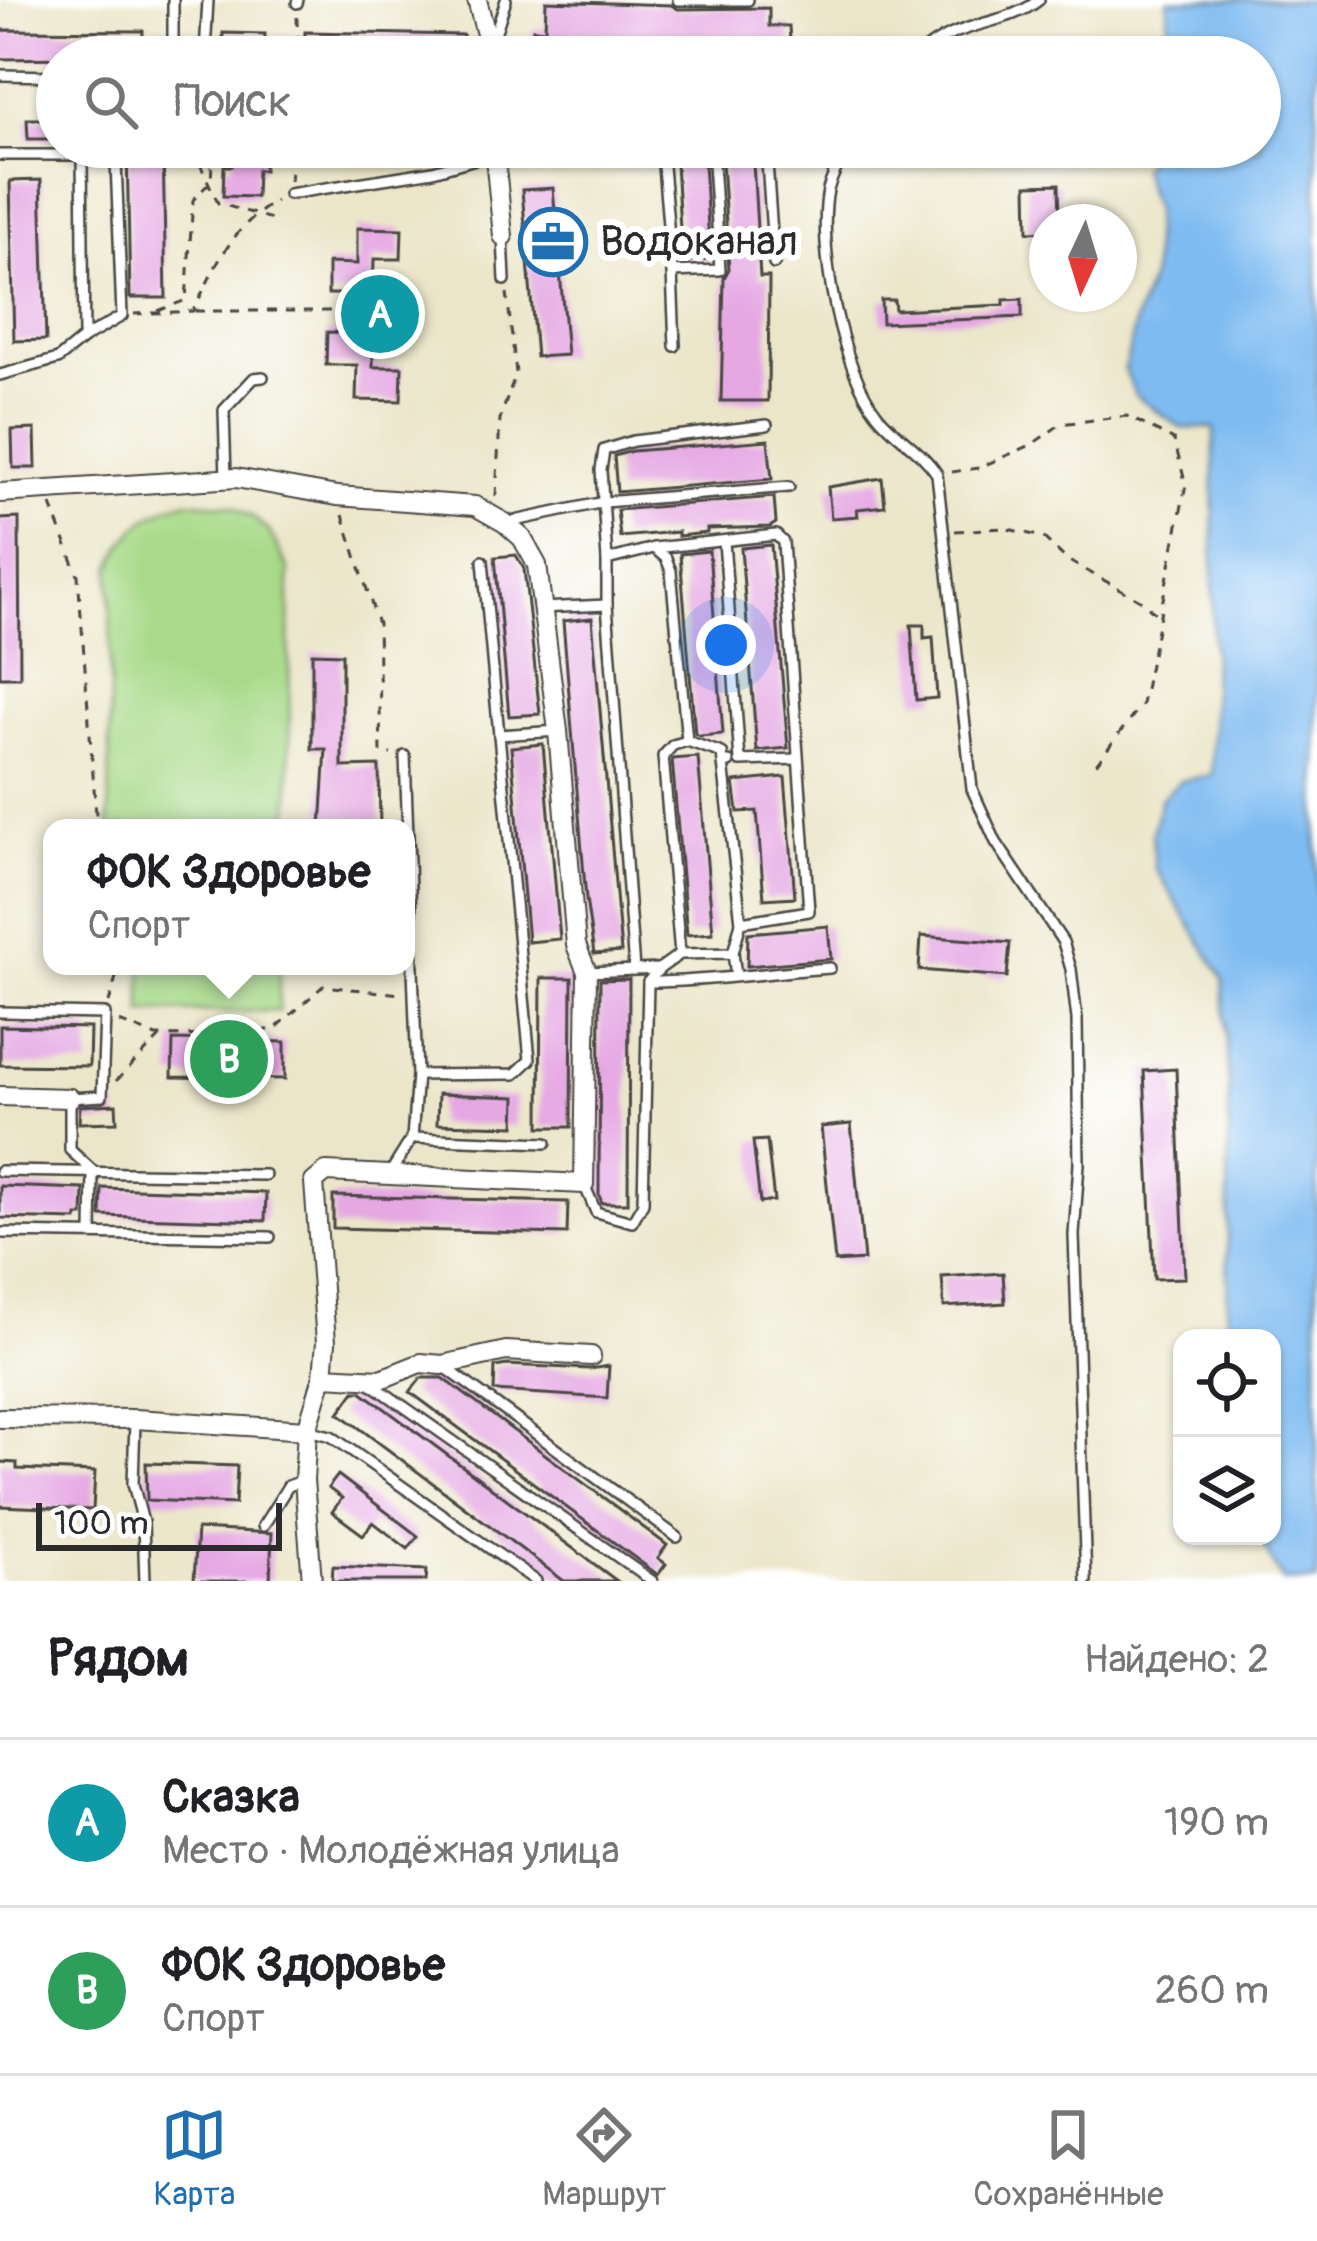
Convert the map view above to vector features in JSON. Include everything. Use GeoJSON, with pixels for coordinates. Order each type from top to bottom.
{"type":"FeatureCollection","features":[{"type":"Feature","properties":{"kind":"street"},"geometry":{"type":"LineString","coordinates":[[477,0],[487,36]]}},
{"type":"Feature","properties":{"kind":"street"},"geometry":{"type":"LineString","coordinates":[[496,168],[502,236]]}},
{"type":"Feature","properties":{"kind":"street"},"geometry":{"type":"LineString","coordinates":[[0,493],[226,479],[337,496],[475,506],[522,538],[537,565],[558,731],[576,945],[587,972],[584,1184],[326,1172],[314,1182],[326,1342],[323,1376],[307,1430],[304,1480],[312,1581]]}},
{"type":"Feature","properties":{"kind":"street"},"geometry":{"type":"LineString","coordinates":[[0,1096],[70,1098]]}},
{"type":"Feature","properties":{"kind":"street"},"geometry":{"type":"LineString","coordinates":[[323,1376],[391,1378],[421,1363],[442,1365],[506,1351],[591,1356]]}},
{"type":"Feature","properties":{"kind":"street"},"geometry":{"type":"LineString","coordinates":[[0,1418],[307,1430]]}},
{"type":"Feature","properties":{"kind":"lane"},"geometry":{"type":"LineString","coordinates":[[173,0],[173,36]]}},
{"type":"Feature","properties":{"kind":"lane"},"geometry":{"type":"LineString","coordinates":[[206,36],[208,0]]}},
{"type":"Feature","properties":{"kind":"lane"},"geometry":{"type":"LineString","coordinates":[[496,36],[506,0]]}},
{"type":"Feature","properties":{"kind":"lane"},"geometry":{"type":"LineString","coordinates":[[678,0],[748,0]]}},
{"type":"Feature","properties":{"kind":"lane"},"geometry":{"type":"LineString","coordinates":[[946,36],[1017,13],[1039,0]]}},
{"type":"Feature","properties":{"kind":"lane"},"geometry":{"type":"LineString","coordinates":[[0,75],[36,76]]}},
{"type":"Feature","properties":{"kind":"lane"},"geometry":{"type":"LineString","coordinates":[[0,155],[36,155]]}},
{"type":"Feature","properties":{"kind":"lane"},"geometry":{"type":"LineString","coordinates":[[82,168],[84,338]]}},
{"type":"Feature","properties":{"kind":"lane"},"geometry":{"type":"LineString","coordinates":[[0,375],[58,359],[122,316],[116,168]]}},
{"type":"Feature","properties":{"kind":"lane"},"geometry":{"type":"LineString","coordinates":[[289,194],[442,168]]}},
{"type":"Feature","properties":{"kind":"lane"},"geometry":{"type":"LineString","coordinates":[[663,168],[675,346]]}},
{"type":"Feature","properties":{"kind":"lane"},"geometry":{"type":"LineString","coordinates":[[672,272],[720,270],[713,168]]}},
{"type":"Feature","properties":{"kind":"lane"},"geometry":{"type":"LineString","coordinates":[[767,168],[774,264]]}},
{"type":"Feature","properties":{"kind":"lane"},"geometry":{"type":"LineString","coordinates":[[836,168],[826,217],[850,368],[879,416],[938,475],[972,789],[996,842],[1063,942],[1071,969],[1077,1019],[1079,1164],[1074,1235],[1086,1581]]}},
{"type":"Feature","properties":{"kind":"lane"},"geometry":{"type":"LineString","coordinates":[[502,236],[505,280]]}},
{"type":"Feature","properties":{"kind":"lane"},"geometry":{"type":"LineString","coordinates":[[226,479],[224,410],[254,378],[263,377]]}},
{"type":"Feature","properties":{"kind":"lane"},"geometry":{"type":"LineString","coordinates":[[634,970],[608,605],[604,450],[633,441],[767,425]]}},
{"type":"Feature","properties":{"kind":"lane"},"geometry":{"type":"LineString","coordinates":[[500,519],[558,515],[604,502],[789,488]]}},
{"type":"Feature","properties":{"kind":"lane"},"geometry":{"type":"LineString","coordinates":[[607,560],[654,548],[776,535],[783,542],[809,911],[740,922]]}},
{"type":"Feature","properties":{"kind":"lane"},"geometry":{"type":"LineString","coordinates":[[724,541],[740,761]]}},
{"type":"Feature","properties":{"kind":"lane"},"geometry":{"type":"LineString","coordinates":[[654,548],[666,558],[671,571],[687,741]]}},
{"type":"Feature","properties":{"kind":"lane"},"geometry":{"type":"LineString","coordinates":[[417,1075],[515,1075],[530,1060],[483,561]]}},
{"type":"Feature","properties":{"kind":"lane"},"geometry":{"type":"LineString","coordinates":[[540,608],[608,605]]}},
{"type":"Feature","properties":{"kind":"lane"},"geometry":{"type":"LineString","coordinates":[[499,735],[558,731]]}},
{"type":"Feature","properties":{"kind":"lane"},"geometry":{"type":"LineString","coordinates":[[680,954],[663,756],[687,741],[722,753],[740,922],[733,953],[736,976]]}},
{"type":"Feature","properties":{"kind":"lane"},"geometry":{"type":"LineString","coordinates":[[405,756],[407,819]]}},
{"type":"Feature","properties":{"kind":"lane"},"geometry":{"type":"LineString","coordinates":[[723,763],[797,759]]}},
{"type":"Feature","properties":{"kind":"lane"},"geometry":{"type":"LineString","coordinates":[[584,1184],[596,1212],[632,1222],[643,1203],[649,982],[680,954],[733,953]]}},
{"type":"Feature","properties":{"kind":"lane"},"geometry":{"type":"LineString","coordinates":[[649,982],[714,982],[830,968]]}},
{"type":"Feature","properties":{"kind":"lane"},"geometry":{"type":"LineString","coordinates":[[587,972],[659,969]]}},
{"type":"Feature","properties":{"kind":"lane"},"geometry":{"type":"LineString","coordinates":[[389,1175],[412,1138],[417,1075],[413,975]]}},
{"type":"Feature","properties":{"kind":"lane"},"geometry":{"type":"LineString","coordinates":[[0,1012],[105,1014],[102,1096],[70,1098],[70,1150],[94,1171]]}},
{"type":"Feature","properties":{"kind":"lane"},"geometry":{"type":"LineString","coordinates":[[412,1138],[546,1143]]}},
{"type":"Feature","properties":{"kind":"lane"},"geometry":{"type":"LineString","coordinates":[[0,1171],[265,1175]]}},
{"type":"Feature","properties":{"kind":"lane"},"geometry":{"type":"LineString","coordinates":[[92,1234],[94,1171]]}},
{"type":"Feature","properties":{"kind":"lane"},"geometry":{"type":"LineString","coordinates":[[0,1233],[270,1237]]}},
{"type":"Feature","properties":{"kind":"lane"},"geometry":{"type":"LineString","coordinates":[[442,1365],[677,1537]]}},
{"type":"Feature","properties":{"kind":"lane"},"geometry":{"type":"LineString","coordinates":[[365,1378],[652,1581]]}},
{"type":"Feature","properties":{"kind":"lane"},"geometry":{"type":"LineString","coordinates":[[136,1420],[133,1484],[142,1522],[146,1581]]}},
{"type":"Feature","properties":{"kind":"lane"},"geometry":{"type":"LineString","coordinates":[[307,1430],[331,1436],[536,1581]]}},
{"type":"Feature","properties":{"kind":"lane"},"geometry":{"type":"LineString","coordinates":[[263,1526],[288,1486],[304,1480]]}},
{"type":"Feature","properties":{"kind":"path"},"geometry":{"type":"LineString","coordinates":[[298,2],[298,36]]}},
{"type":"Feature","properties":{"kind":"path"},"geometry":{"type":"LineString","coordinates":[[203,168],[218,203],[271,219]]}},
{"type":"Feature","properties":{"kind":"path"},"geometry":{"type":"LineString","coordinates":[[156,312],[186,300],[193,200],[211,181],[212,168]]}},
{"type":"Feature","properties":{"kind":"path"},"geometry":{"type":"LineString","coordinates":[[194,311],[219,260],[256,213],[289,194],[291,168]]}},
{"type":"Feature","properties":{"kind":"path"},"geometry":{"type":"LineString","coordinates":[[500,519],[500,419],[516,373],[505,280]]}},
{"type":"Feature","properties":{"kind":"path"},"geometry":{"type":"LineString","coordinates":[[122,316],[334,310]]}},
{"type":"Feature","properties":{"kind":"path"},"geometry":{"type":"LineString","coordinates":[[938,475],[978,468],[1031,445],[1061,424],[1127,416],[1174,440],[1186,485],[1142,704],[1096,764]]}},
{"type":"Feature","properties":{"kind":"path"},"geometry":{"type":"LineString","coordinates":[[46,491],[78,574],[96,819]]}},
{"type":"Feature","properties":{"kind":"path"},"geometry":{"type":"LineString","coordinates":[[337,496],[378,623],[381,753],[405,756]]}},
{"type":"Feature","properties":{"kind":"path"},"geometry":{"type":"LineString","coordinates":[[945,531],[1003,528],[1043,537],[1067,560],[1142,602],[1159,618]]}},
{"type":"Feature","properties":{"kind":"path"},"geometry":{"type":"LineString","coordinates":[[116,975],[105,1014],[160,1036],[230,1035],[275,1028],[323,986],[414,994]]}},
{"type":"Feature","properties":{"kind":"path"},"geometry":{"type":"LineString","coordinates":[[102,1096],[160,1036]]}},
{"type":"Feature","properties":{"kind":"green space"},"geometry":{"type":"Polygon","coordinates":[[[189,501],[233,506],[269,531],[289,570],[290,819],[109,819],[111,569],[141,524],[189,501]]]}},
{"type":"Feature","properties":{"kind":"green space"},"geometry":{"type":"Polygon","coordinates":[[[142,975],[279,975],[279,1011],[142,1012],[142,975]]]}},
{"type":"Feature","properties":{"kind":"water"},"geometry":{"type":"Polygon","coordinates":[[[1168,0],[1317,0],[1317,1581],[1283,1581],[1263,1545],[1281,1545],[1281,1329],[1227,1329],[1229,1091],[1223,978],[1155,868],[1152,834],[1161,799],[1180,781],[1212,775],[1214,428],[1181,428],[1135,395],[1125,369],[1152,275],[1154,210],[1141,169],[1281,168],[1281,36],[1169,36],[1168,0]]]}},
{"type":"Feature","properties":{"kind":"building"},"geometry":{"type":"Polygon","coordinates":[[[546,1],[678,9],[769,8],[769,26],[789,26],[790,36],[533,36],[533,29],[545,30],[546,1]]]}},
{"type":"Feature","properties":{"kind":"building"},"geometry":{"type":"Polygon","coordinates":[[[0,30],[143,31],[143,36],[36,36],[36,58],[0,59],[0,30]]]}},
{"type":"Feature","properties":{"kind":"building"},"geometry":{"type":"Polygon","coordinates":[[[305,32],[463,35],[463,36],[305,36],[305,32]]]}},
{"type":"Feature","properties":{"kind":"building"},"geometry":{"type":"Polygon","coordinates":[[[223,33],[265,34],[265,36],[223,33]]]}},
{"type":"Feature","properties":{"kind":"building"},"geometry":{"type":"Polygon","coordinates":[[[27,119],[36,119],[36,139],[28,139],[27,119]]]}},
{"type":"Feature","properties":{"kind":"building"},"geometry":{"type":"Polygon","coordinates":[[[127,168],[163,168],[166,298],[130,298],[127,168]]]}},
{"type":"Feature","properties":{"kind":"building"},"geometry":{"type":"Polygon","coordinates":[[[224,168],[264,168],[257,170],[256,197],[223,196],[224,168]]]}},
{"type":"Feature","properties":{"kind":"building"},"geometry":{"type":"Polygon","coordinates":[[[676,168],[704,168],[710,259],[682,261],[676,168]]]}},
{"type":"Feature","properties":{"kind":"building"},"geometry":{"type":"Polygon","coordinates":[[[722,168],[753,168],[760,277],[769,277],[768,401],[721,401],[724,278],[729,269],[722,168]]]}},
{"type":"Feature","properties":{"kind":"building"},"geometry":{"type":"Polygon","coordinates":[[[41,180],[46,340],[14,341],[10,181],[41,180]]]}},
{"type":"Feature","properties":{"kind":"building"},"geometry":{"type":"Polygon","coordinates":[[[1059,184],[1060,204],[1029,204],[1028,232],[1027,185],[1059,184]]]}},
{"type":"Feature","properties":{"kind":"building"},"geometry":{"type":"Polygon","coordinates":[[[553,188],[567,355],[536,357],[522,190],[553,188]]]}},
{"type":"Feature","properties":{"kind":"building"},"geometry":{"type":"Polygon","coordinates":[[[357,228],[402,229],[401,259],[374,259],[373,298],[403,298],[403,330],[373,329],[373,367],[402,367],[401,401],[356,400],[357,365],[326,365],[327,332],[356,333],[357,294],[328,294],[328,263],[357,264],[357,228]]]}},
{"type":"Feature","properties":{"kind":"building"},"geometry":{"type":"Polygon","coordinates":[[[1022,299],[1022,317],[882,323],[881,300],[894,300],[895,310],[1004,305],[1004,300],[1022,299]]]}},
{"type":"Feature","properties":{"kind":"building"},"geometry":{"type":"Polygon","coordinates":[[[35,429],[36,468],[13,468],[12,430],[35,429]]]}},
{"type":"Feature","properties":{"kind":"building"},"geometry":{"type":"Polygon","coordinates":[[[768,440],[772,479],[617,492],[614,456],[768,440]]]}},
{"type":"Feature","properties":{"kind":"building"},"geometry":{"type":"Polygon","coordinates":[[[882,478],[885,506],[857,509],[858,516],[831,518],[828,487],[882,478]]]}},
{"type":"Feature","properties":{"kind":"building"},"geometry":{"type":"Polygon","coordinates":[[[774,497],[776,523],[770,527],[620,537],[617,510],[774,497]]]}},
{"type":"Feature","properties":{"kind":"building"},"geometry":{"type":"Polygon","coordinates":[[[19,518],[20,677],[0,677],[0,519],[19,518]]]}},
{"type":"Feature","properties":{"kind":"building"},"geometry":{"type":"Polygon","coordinates":[[[771,545],[788,748],[757,751],[741,548],[771,545]]]}},
{"type":"Feature","properties":{"kind":"building"},"geometry":{"type":"Polygon","coordinates":[[[709,551],[723,734],[700,736],[695,734],[680,554],[709,551]]]}},
{"type":"Feature","properties":{"kind":"building"},"geometry":{"type":"Polygon","coordinates":[[[516,555],[524,569],[540,714],[509,716],[495,557],[516,555]]]}},
{"type":"Feature","properties":{"kind":"building"},"geometry":{"type":"Polygon","coordinates":[[[592,618],[621,952],[594,954],[563,621],[592,618]]]}},
{"type":"Feature","properties":{"kind":"building"},"geometry":{"type":"Polygon","coordinates":[[[911,625],[924,625],[924,638],[933,637],[937,698],[916,700],[911,625]]]}},
{"type":"Feature","properties":{"kind":"building"},"geometry":{"type":"Polygon","coordinates":[[[312,653],[342,654],[342,767],[379,766],[380,819],[322,819],[326,749],[312,749],[312,653]]]}},
{"type":"Feature","properties":{"kind":"building"},"geometry":{"type":"Polygon","coordinates":[[[543,744],[560,939],[528,942],[511,747],[543,744]]]}},
{"type":"Feature","properties":{"kind":"building"},"geometry":{"type":"Polygon","coordinates":[[[698,757],[713,933],[687,935],[672,759],[698,757]]]}},
{"type":"Feature","properties":{"kind":"building"},"geometry":{"type":"Polygon","coordinates":[[[785,777],[795,897],[764,899],[757,811],[738,812],[734,782],[785,777]]]}},
{"type":"Feature","properties":{"kind":"building"},"geometry":{"type":"Polygon","coordinates":[[[828,926],[831,959],[747,966],[748,933],[828,926]]]}},
{"type":"Feature","properties":{"kind":"building"},"geometry":{"type":"Polygon","coordinates":[[[921,936],[1010,943],[1007,977],[919,970],[921,936]]]}},
{"type":"Feature","properties":{"kind":"building"},"geometry":{"type":"Polygon","coordinates":[[[541,978],[572,978],[571,1127],[540,1127],[541,978]]]}},
{"type":"Feature","properties":{"kind":"building"},"geometry":{"type":"Polygon","coordinates":[[[629,979],[628,1203],[602,1203],[600,980],[629,979]]]}},
{"type":"Feature","properties":{"kind":"building"},"geometry":{"type":"Polygon","coordinates":[[[0,1026],[90,1028],[89,1066],[0,1065],[0,1026]]]}},
{"type":"Feature","properties":{"kind":"building"},"geometry":{"type":"Polygon","coordinates":[[[173,1040],[285,1042],[285,1079],[172,1077],[173,1040]]]}},
{"type":"Feature","properties":{"kind":"building"},"geometry":{"type":"Polygon","coordinates":[[[1176,1069],[1185,1278],[1154,1279],[1144,1071],[1176,1069]]]}},
{"type":"Feature","properties":{"kind":"building"},"geometry":{"type":"Polygon","coordinates":[[[438,1094],[516,1097],[515,1126],[437,1124],[438,1094]]]}},
{"type":"Feature","properties":{"kind":"building"},"geometry":{"type":"Polygon","coordinates":[[[116,1104],[117,1122],[79,1123],[80,1106],[116,1104]]]}},
{"type":"Feature","properties":{"kind":"building"},"geometry":{"type":"Polygon","coordinates":[[[851,1124],[864,1260],[835,1262],[821,1127],[851,1124]]]}},
{"type":"Feature","properties":{"kind":"building"},"geometry":{"type":"Polygon","coordinates":[[[767,1140],[774,1201],[760,1203],[753,1141],[767,1140]]]}},
{"type":"Feature","properties":{"kind":"building"},"geometry":{"type":"Polygon","coordinates":[[[0,1186],[84,1189],[83,1216],[77,1220],[0,1218],[0,1186]]]}},
{"type":"Feature","properties":{"kind":"building"},"geometry":{"type":"Polygon","coordinates":[[[102,1188],[266,1193],[265,1221],[101,1216],[102,1188]]]}},
{"type":"Feature","properties":{"kind":"building"},"geometry":{"type":"Polygon","coordinates":[[[333,1196],[568,1202],[567,1234],[333,1228],[333,1196]]]}},
{"type":"Feature","properties":{"kind":"building"},"geometry":{"type":"Polygon","coordinates":[[[1003,1273],[1005,1303],[944,1307],[942,1277],[1003,1273]]]}},
{"type":"Feature","properties":{"kind":"building"},"geometry":{"type":"Polygon","coordinates":[[[609,1366],[607,1398],[494,1391],[495,1367],[609,1366]]]}},
{"type":"Feature","properties":{"kind":"building"},"geometry":{"type":"Polygon","coordinates":[[[421,1378],[443,1378],[667,1545],[658,1558],[666,1564],[658,1575],[410,1392],[421,1378]]]}},
{"type":"Feature","properties":{"kind":"building"},"geometry":{"type":"Polygon","coordinates":[[[355,1391],[617,1581],[564,1581],[339,1413],[355,1391]]]}},
{"type":"Feature","properties":{"kind":"building"},"geometry":{"type":"Polygon","coordinates":[[[0,1462],[17,1463],[17,1469],[95,1472],[93,1510],[0,1506],[0,1462]]]}},
{"type":"Feature","properties":{"kind":"building"},"geometry":{"type":"Polygon","coordinates":[[[146,1463],[237,1466],[235,1504],[147,1500],[146,1463]]]}},
{"type":"Feature","properties":{"kind":"building"},"geometry":{"type":"Polygon","coordinates":[[[338,1475],[418,1536],[408,1549],[373,1522],[363,1535],[332,1512],[342,1498],[328,1488],[338,1475]]]}},
{"type":"Feature","properties":{"kind":"building"},"geometry":{"type":"Polygon","coordinates":[[[197,1529],[272,1533],[270,1581],[194,1581],[197,1529]]]}},
{"type":"Feature","properties":{"kind":"building"},"geometry":{"type":"Polygon","coordinates":[[[333,1566],[427,1570],[426,1581],[332,1581],[333,1566]]]}},
{"type":"Feature","properties":{"kind":"place","name":"Водоканал"},"geometry":{"type":"Point","coordinates":[553,242]}},
{"type":"Feature","properties":{"kind":"place","name":"Сказка"},"geometry":{"type":"Point","coordinates":[380,314]}},
{"type":"Feature","properties":{"kind":"place","name":"ФОК Здоровье"},"geometry":{"type":"Point","coordinates":[229,1059]}}]}
